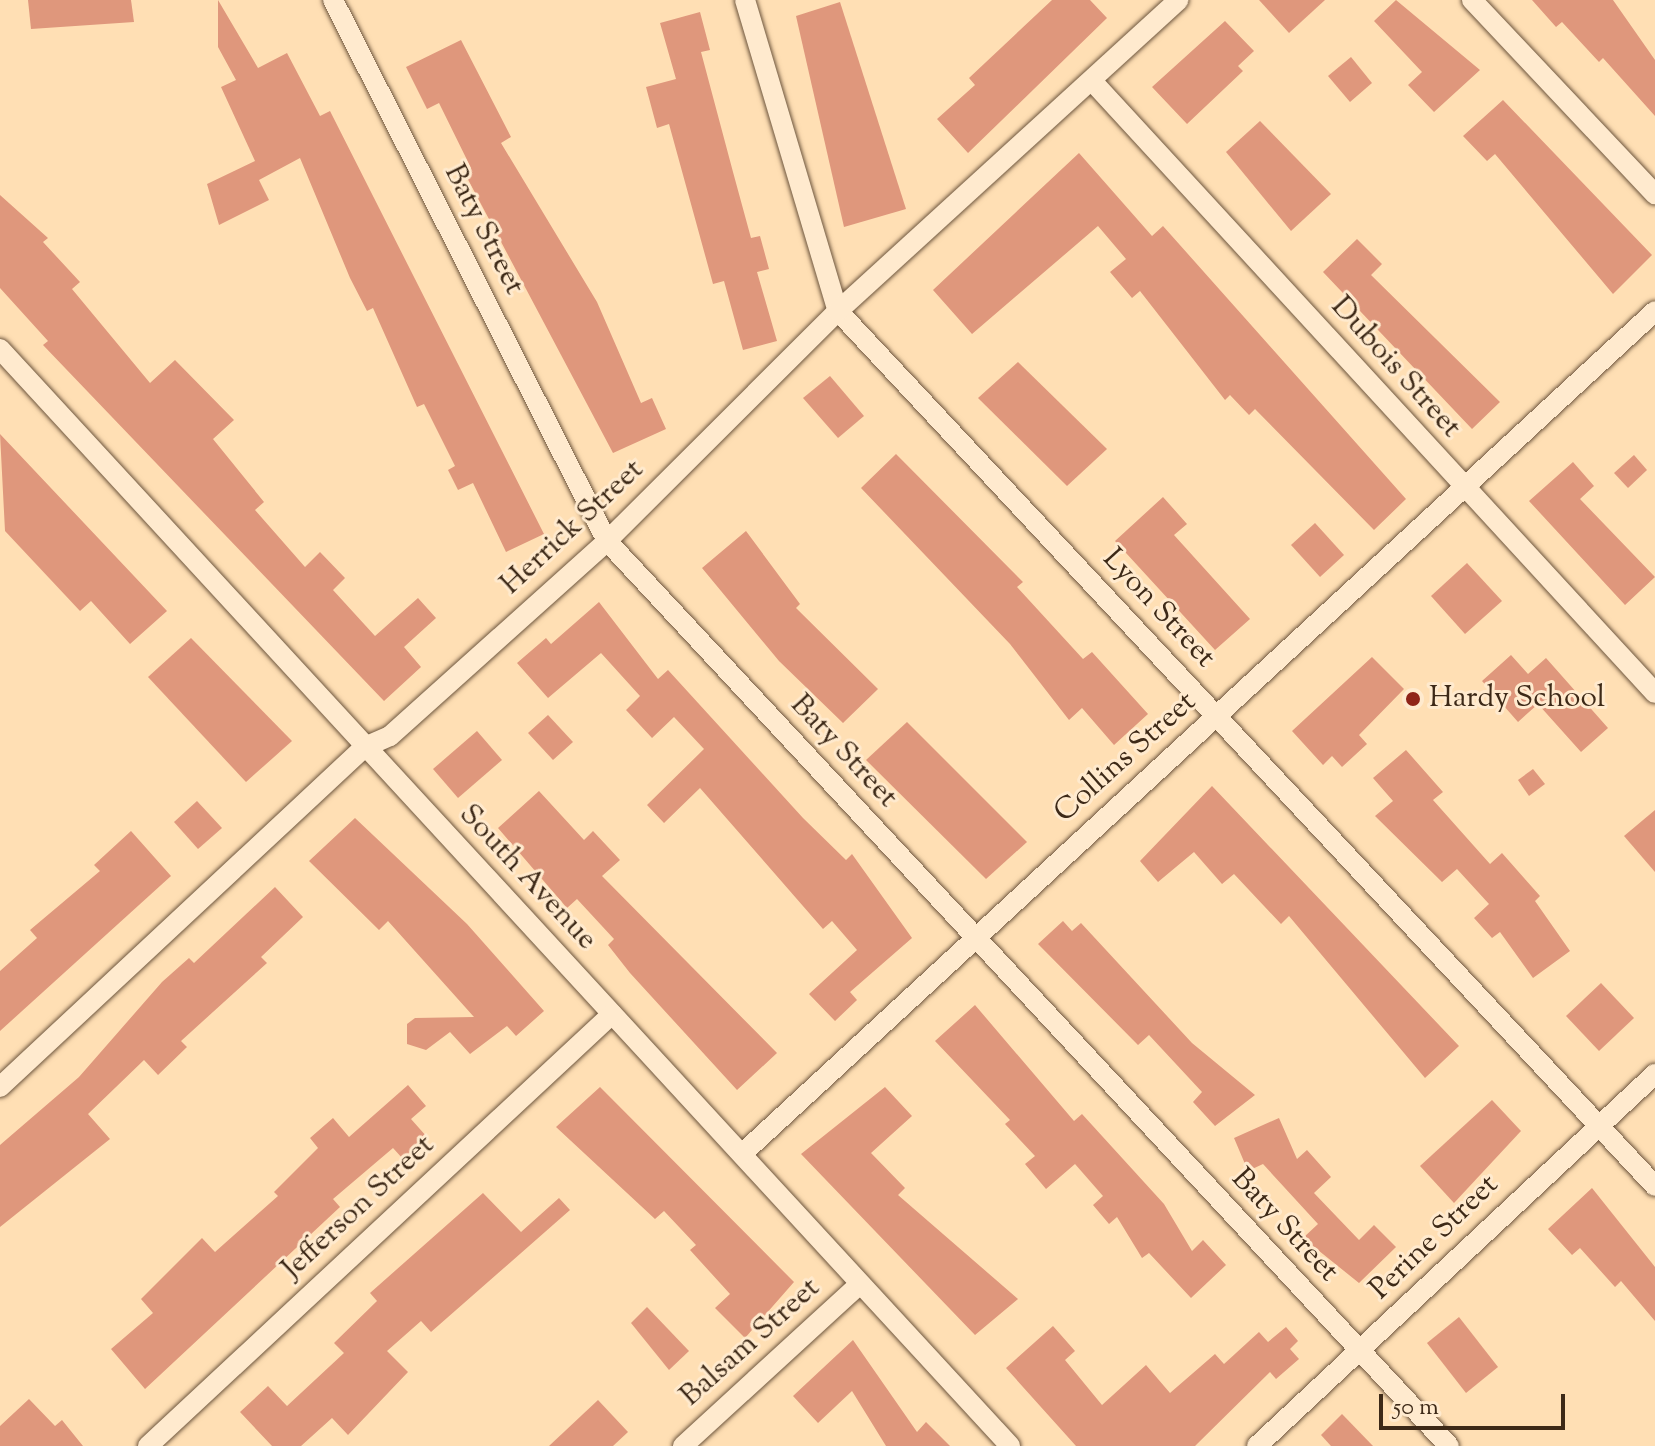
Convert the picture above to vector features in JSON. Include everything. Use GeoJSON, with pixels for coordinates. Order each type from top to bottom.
{"type":"FeatureCollection","features":[{"type":"Feature","properties":{"kind":"street","name":"Baty Street"},"geometry":{"type":"LineString","coordinates":[[333,0],[607,541],[972,937],[1449,1446]]}},
{"type":"Feature","properties":{"kind":"street","name":"Lyon Street"},"geometry":{"type":"LineString","coordinates":[[745,0],[838,311],[1655,1186]]}},
{"type":"Feature","properties":{"kind":"street","name":"Herrick Street"},"geometry":{"type":"LineString","coordinates":[[0,1087],[365,747],[390,736],[607,541],[838,311],[1093,82],[1178,0]]}},
{"type":"Feature","properties":{"kind":"street"},"geometry":{"type":"LineString","coordinates":[[1472,0],[1655,194]]}},
{"type":"Feature","properties":{"kind":"street","name":"Dubois Street"},"geometry":{"type":"LineString","coordinates":[[1093,82],[1655,693]]}},
{"type":"Feature","properties":{"kind":"street","name":"Collins Street"},"geometry":{"type":"LineString","coordinates":[[743,1153],[972,937],[1217,717],[1655,311]]}},
{"type":"Feature","properties":{"kind":"street","name":"South Avenue"},"geometry":{"type":"LineString","coordinates":[[0,349],[1010,1446]]}},
{"type":"Feature","properties":{"kind":"street","name":"Jefferson Street"},"geometry":{"type":"LineString","coordinates":[[148,1446],[612,1014]]}},
{"type":"Feature","properties":{"kind":"street","name":"Perine Street"},"geometry":{"type":"LineString","coordinates":[[1257,1446],[1655,1074]]}},
{"type":"Feature","properties":{"kind":"street","name":"Balsam Street"},"geometry":{"type":"LineString","coordinates":[[683,1446],[859,1285]]}},
{"type":"Feature","properties":{"kind":"building"},"geometry":{"type":"Polygon","coordinates":[[[28,0],[131,0],[134,22],[31,29],[28,0]]]}},
{"type":"Feature","properties":{"kind":"building"},"geometry":{"type":"Polygon","coordinates":[[[218,0],[258,68],[287,53],[320,116],[330,111],[544,534],[506,552],[473,483],[458,490],[448,470],[455,466],[424,404],[417,407],[373,308],[367,311],[350,278],[300,158],[259,180],[269,200],[219,225],[207,184],[255,161],[221,87],[236,80],[218,47],[218,0]]]}},
{"type":"Feature","properties":{"kind":"building"},"geometry":{"type":"Polygon","coordinates":[[[1052,0],[1090,0],[1107,18],[968,153],[937,119],[975,85],[969,78],[1052,0]]]}},
{"type":"Feature","properties":{"kind":"building"},"geometry":{"type":"Polygon","coordinates":[[[1259,0],[1325,0],[1289,33],[1259,0]]]}},
{"type":"Feature","properties":{"kind":"building"},"geometry":{"type":"Polygon","coordinates":[[[1396,0],[1480,70],[1434,112],[1408,85],[1422,72],[1374,21],[1396,0]]]}},
{"type":"Feature","properties":{"kind":"building"},"geometry":{"type":"Polygon","coordinates":[[[1532,0],[1613,0],[1655,60],[1655,116],[1603,58],[1599,62],[1562,22],[1556,27],[1532,0]]]}},
{"type":"Feature","properties":{"kind":"building"},"geometry":{"type":"Polygon","coordinates":[[[840,2],[906,209],[844,227],[796,16],[840,2]]]}},
{"type":"Feature","properties":{"kind":"building"},"geometry":{"type":"Polygon","coordinates":[[[700,12],[710,50],[701,52],[733,172],[751,238],[760,236],[769,269],[757,272],[777,341],[743,350],[724,281],[713,284],[669,124],[657,128],[646,87],[676,79],[660,23],[700,12]]]}},
{"type":"Feature","properties":{"kind":"building"},"geometry":{"type":"Polygon","coordinates":[[[1225,21],[1254,51],[1238,66],[1243,71],[1187,124],[1152,87],[1225,21]]]}},
{"type":"Feature","properties":{"kind":"building"},"geometry":{"type":"Polygon","coordinates":[[[461,40],[511,137],[501,143],[597,302],[641,403],[652,398],[666,429],[613,453],[464,172],[471,168],[439,103],[427,109],[406,67],[461,40]]]}},
{"type":"Feature","properties":{"kind":"building"},"geometry":{"type":"Polygon","coordinates":[[[1351,57],[1372,83],[1350,102],[1328,76],[1351,57]]]}},
{"type":"Feature","properties":{"kind":"building"},"geometry":{"type":"Polygon","coordinates":[[[1503,100],[1652,255],[1613,294],[1495,154],[1487,161],[1463,136],[1503,100]]]}},
{"type":"Feature","properties":{"kind":"building"},"geometry":{"type":"Polygon","coordinates":[[[1260,121],[1331,194],[1291,231],[1226,152],[1260,121]]]}},
{"type":"Feature","properties":{"kind":"building"},"geometry":{"type":"Polygon","coordinates":[[[1079,153],[1152,236],[1163,226],[1406,499],[1374,530],[1255,409],[1249,415],[1230,395],[1225,400],[1140,291],[1132,298],[1110,272],[1126,259],[1098,226],[972,334],[933,290],[1079,153]]]}},
{"type":"Feature","properties":{"kind":"building"},"geometry":{"type":"Polygon","coordinates":[[[0,195],[48,238],[43,242],[80,282],[72,289],[150,383],[175,360],[234,420],[213,439],[264,502],[255,510],[305,567],[320,552],[345,578],[333,590],[375,636],[418,598],[436,618],[404,647],[421,667],[384,701],[43,345],[48,341],[0,288],[0,195]]]}},
{"type":"Feature","properties":{"kind":"building"},"geometry":{"type":"Polygon","coordinates":[[[1357,239],[1382,264],[1371,275],[1500,402],[1472,429],[1323,272],[1357,239]]]}},
{"type":"Feature","properties":{"kind":"building"},"geometry":{"type":"Polygon","coordinates":[[[1018,362],[1107,449],[1067,486],[978,398],[1018,362]]]}},
{"type":"Feature","properties":{"kind":"building"},"geometry":{"type":"Polygon","coordinates":[[[830,376],[864,416],[838,438],[803,398],[830,376]]]}},
{"type":"Feature","properties":{"kind":"building"},"geometry":{"type":"Polygon","coordinates":[[[0,434],[167,611],[130,644],[91,601],[80,611],[5,531],[0,434]]]}},
{"type":"Feature","properties":{"kind":"building"},"geometry":{"type":"Polygon","coordinates":[[[896,454],[1023,582],[1017,587],[1083,659],[1092,652],[1148,714],[1114,745],[1082,708],[1069,720],[1010,644],[861,488],[896,454]]]}},
{"type":"Feature","properties":{"kind":"building"},"geometry":{"type":"Polygon","coordinates":[[[1634,455],[1647,470],[1628,488],[1614,473],[1634,455]]]}},
{"type":"Feature","properties":{"kind":"building"},"geometry":{"type":"Polygon","coordinates":[[[1573,462],[1594,486],[1580,499],[1655,577],[1625,605],[1529,501],[1573,462]]]}},
{"type":"Feature","properties":{"kind":"building"},"geometry":{"type":"Polygon","coordinates":[[[1163,497],[1187,524],[1174,535],[1250,619],[1215,650],[1115,541],[1163,497]]]}},
{"type":"Feature","properties":{"kind":"building"},"geometry":{"type":"Polygon","coordinates":[[[1315,523],[1344,555],[1320,577],[1291,545],[1315,523]]]}},
{"type":"Feature","properties":{"kind":"building"},"geometry":{"type":"Polygon","coordinates":[[[746,531],[800,604],[796,608],[878,689],[843,723],[779,661],[702,568],[746,531]]]}},
{"type":"Feature","properties":{"kind":"building"},"geometry":{"type":"Polygon","coordinates":[[[1467,563],[1502,601],[1465,634],[1431,596],[1467,563]]]}},
{"type":"Feature","properties":{"kind":"building"},"geometry":{"type":"Polygon","coordinates":[[[599,602],[658,679],[668,670],[803,818],[846,860],[852,854],[912,938],[850,992],[857,1000],[835,1021],[809,994],[857,950],[832,921],[823,929],[700,788],[664,823],[647,805],[704,749],[674,717],[652,738],[626,710],[640,696],[601,653],[548,698],[517,663],[546,638],[551,644],[599,602]]]}},
{"type":"Feature","properties":{"kind":"building"},"geometry":{"type":"Polygon","coordinates":[[[191,638],[292,741],[246,782],[148,677],[191,638]]]}},
{"type":"Feature","properties":{"kind":"building"},"geometry":{"type":"Polygon","coordinates":[[[1511,655],[1528,674],[1546,658],[1608,728],[1581,752],[1538,704],[1518,722],[1482,681],[1511,655]]]}},
{"type":"Feature","properties":{"kind":"building"},"geometry":{"type":"Polygon","coordinates":[[[1372,657],[1404,689],[1359,735],[1367,744],[1342,767],[1332,756],[1323,765],[1292,731],[1372,657]]]}},
{"type":"Feature","properties":{"kind":"building"},"geometry":{"type":"Polygon","coordinates":[[[548,715],[573,742],[553,760],[528,733],[548,715]]]}},
{"type":"Feature","properties":{"kind":"building"},"geometry":{"type":"Polygon","coordinates":[[[907,722],[1027,842],[986,879],[866,760],[907,722]]]}},
{"type":"Feature","properties":{"kind":"building"},"geometry":{"type":"Polygon","coordinates":[[[477,731],[502,760],[458,798],[433,769],[477,731]]]}},
{"type":"Feature","properties":{"kind":"building"},"geometry":{"type":"Polygon","coordinates":[[[1406,750],[1443,792],[1433,800],[1490,864],[1502,853],[1540,896],[1535,901],[1570,951],[1533,978],[1500,932],[1492,938],[1474,918],[1489,904],[1457,869],[1442,882],[1375,816],[1393,801],[1373,778],[1406,750]]]}},
{"type":"Feature","properties":{"kind":"building"},"geometry":{"type":"Polygon","coordinates":[[[1533,769],[1545,784],[1529,796],[1518,780],[1533,769]]]}},
{"type":"Feature","properties":{"kind":"building"},"geometry":{"type":"Polygon","coordinates":[[[1212,786],[1459,1046],[1425,1078],[1289,916],[1281,924],[1234,874],[1222,884],[1194,852],[1158,882],[1140,861],[1212,786]]]}},
{"type":"Feature","properties":{"kind":"building"},"geometry":{"type":"Polygon","coordinates":[[[539,791],[584,840],[593,831],[620,860],[602,876],[777,1053],[737,1090],[630,973],[608,945],[614,939],[577,899],[567,908],[498,828],[539,791]]]}},
{"type":"Feature","properties":{"kind":"building"},"geometry":{"type":"Polygon","coordinates":[[[197,801],[222,828],[198,849],[174,822],[197,801]]]}},
{"type":"Feature","properties":{"kind":"building"},"geometry":{"type":"Polygon","coordinates":[[[1655,810],[1655,872],[1624,836],[1655,810]]]}},
{"type":"Feature","properties":{"kind":"building"},"geometry":{"type":"Polygon","coordinates":[[[355,818],[467,924],[544,1011],[516,1036],[507,1026],[470,1054],[450,1032],[426,1050],[407,1044],[407,1024],[415,1018],[474,1017],[388,921],[379,930],[309,861],[355,818]]]}},
{"type":"Feature","properties":{"kind":"building"},"geometry":{"type":"Polygon","coordinates":[[[131,831],[171,876],[0,1031],[0,971],[37,938],[30,930],[100,871],[94,865],[131,831]]]}},
{"type":"Feature","properties":{"kind":"building"},"geometry":{"type":"Polygon","coordinates":[[[275,887],[303,917],[261,957],[267,963],[181,1041],[187,1047],[158,1075],[144,1060],[88,1114],[110,1139],[0,1227],[0,1145],[79,1077],[162,982],[189,958],[194,963],[275,887]]]}},
{"type":"Feature","properties":{"kind":"building"},"geometry":{"type":"Polygon","coordinates":[[[1063,921],[1072,931],[1081,923],[1192,1043],[1255,1095],[1215,1126],[1193,1102],[1202,1092],[1149,1035],[1138,1045],[1038,944],[1063,921]]]}},
{"type":"Feature","properties":{"kind":"building"},"geometry":{"type":"Polygon","coordinates":[[[1601,983],[1634,1018],[1599,1051],[1566,1016],[1601,983]]]}},
{"type":"Feature","properties":{"kind":"building"},"geometry":{"type":"Polygon","coordinates":[[[975,1005],[1074,1121],[1082,1114],[1164,1204],[1192,1251],[1203,1240],[1226,1265],[1191,1298],[1149,1253],[1142,1258],[1117,1217],[1109,1224],[1093,1205],[1103,1196],[1075,1164],[1046,1189],[1025,1164],[1035,1156],[1005,1124],[1010,1120],[935,1041],[975,1005]]]}},
{"type":"Feature","properties":{"kind":"building"},"geometry":{"type":"Polygon","coordinates":[[[408,1085],[426,1106],[411,1119],[427,1137],[403,1159],[393,1148],[333,1199],[340,1207],[145,1389],[111,1349],[153,1313],[141,1299],[202,1238],[215,1252],[278,1196],[274,1192],[318,1148],[310,1138],[333,1118],[349,1137],[408,1085]]]}},
{"type":"Feature","properties":{"kind":"building"},"geometry":{"type":"Polygon","coordinates":[[[600,1087],[794,1282],[745,1338],[715,1308],[730,1294],[690,1250],[696,1245],[664,1211],[655,1219],[556,1127],[600,1087]]]}},
{"type":"Feature","properties":{"kind":"building"},"geometry":{"type":"Polygon","coordinates":[[[885,1087],[912,1116],[871,1153],[905,1188],[898,1195],[1018,1299],[975,1335],[801,1154],[885,1087]]]}},
{"type":"Feature","properties":{"kind":"building"},"geometry":{"type":"Polygon","coordinates":[[[1492,1100],[1521,1131],[1454,1203],[1420,1166],[1492,1100]]]}},
{"type":"Feature","properties":{"kind":"building"},"geometry":{"type":"Polygon","coordinates":[[[1279,1118],[1297,1159],[1307,1150],[1331,1177],[1314,1193],[1359,1240],[1374,1225],[1396,1247],[1359,1283],[1303,1238],[1318,1224],[1263,1164],[1248,1171],[1234,1138],[1279,1118]]]}},
{"type":"Feature","properties":{"kind":"building"},"geometry":{"type":"Polygon","coordinates":[[[1592,1188],[1655,1267],[1655,1321],[1621,1281],[1615,1287],[1580,1248],[1572,1255],[1548,1229],[1592,1188]]]}},
{"type":"Feature","properties":{"kind":"building"},"geometry":{"type":"Polygon","coordinates":[[[483,1193],[521,1232],[559,1198],[570,1210],[431,1332],[421,1321],[387,1351],[408,1372],[348,1435],[332,1418],[301,1446],[272,1446],[240,1412],[268,1386],[287,1406],[344,1353],[334,1343],[377,1301],[370,1293],[483,1193]]]}},
{"type":"Feature","properties":{"kind":"building"},"geometry":{"type":"Polygon","coordinates":[[[647,1307],[689,1351],[669,1370],[631,1323],[647,1307]]]}},
{"type":"Feature","properties":{"kind":"building"},"geometry":{"type":"Polygon","coordinates":[[[1459,1317],[1498,1367],[1466,1393],[1427,1343],[1459,1317]]]}},
{"type":"Feature","properties":{"kind":"building"},"geometry":{"type":"Polygon","coordinates":[[[1053,1326],[1075,1351],[1065,1360],[1102,1405],[1146,1365],[1170,1393],[1215,1354],[1224,1364],[1259,1332],[1268,1342],[1286,1327],[1298,1341],[1290,1349],[1299,1359],[1276,1379],[1270,1372],[1195,1446],[1076,1446],[1006,1368],[1053,1326]]]}},
{"type":"Feature","properties":{"kind":"building"},"geometry":{"type":"Polygon","coordinates":[[[853,1340],[917,1432],[926,1422],[950,1446],[886,1446],[852,1391],[818,1423],[793,1396],[853,1340]]]}},
{"type":"Feature","properties":{"kind":"building"},"geometry":{"type":"Polygon","coordinates":[[[29,1399],[55,1426],[62,1420],[83,1446],[0,1446],[0,1426],[29,1399]]]}},
{"type":"Feature","properties":{"kind":"building"},"geometry":{"type":"Polygon","coordinates":[[[598,1400],[628,1432],[613,1446],[549,1446],[598,1400]]]}},
{"type":"Feature","properties":{"kind":"building"},"geometry":{"type":"Polygon","coordinates":[[[1342,1414],[1373,1446],[1331,1446],[1321,1435],[1342,1414]]]}},
{"type":"Feature","properties":{"kind":"place","name":"Hardy School"},"geometry":{"type":"Point","coordinates":[1413,699]}}]}
